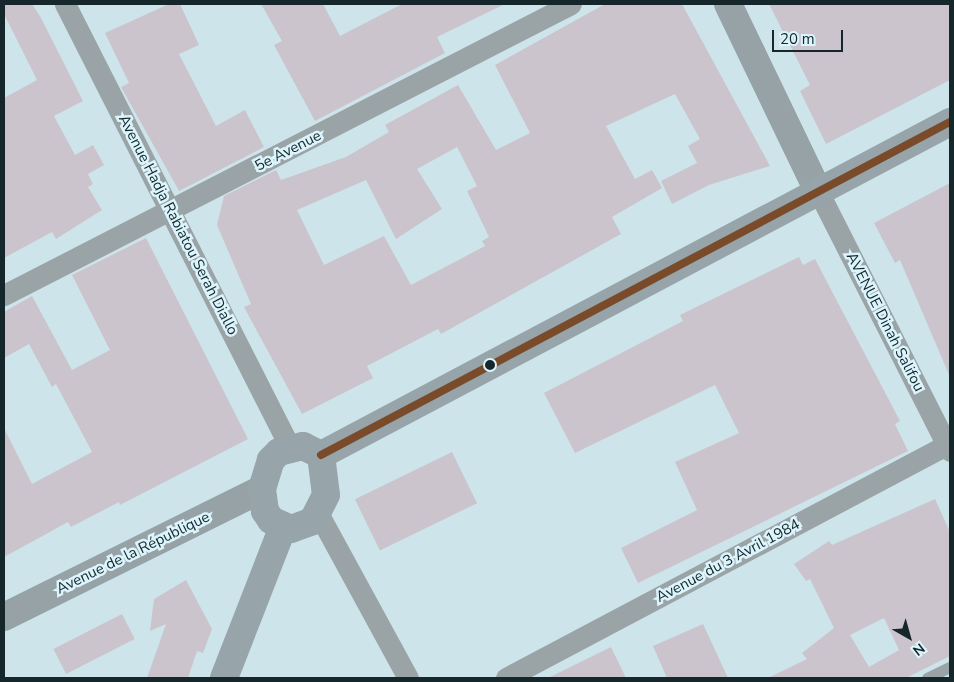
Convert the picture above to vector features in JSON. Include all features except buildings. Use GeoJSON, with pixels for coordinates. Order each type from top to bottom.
{"type":"FeatureCollection","features":[{"type":"Feature","properties":{"kind":"main road"},"geometry":{"type":"LineString","coordinates":[[728,4],[819,193]]}},
{"type":"Feature","properties":{"kind":"main road"},"geometry":{"type":"LineString","coordinates":[[321,455],[950,122]]}},
{"type":"Feature","properties":{"kind":"main road"},"geometry":{"type":"LineString","coordinates":[[303,446],[321,455],[326,495],[318,514],[301,529],[282,527],[265,511],[262,489],[271,460],[290,447],[303,446]]}},
{"type":"Feature","properties":{"kind":"main road","name":"Avenue de la République"},"geometry":{"type":"LineString","coordinates":[[4,617],[262,489]]}},
{"type":"Feature","properties":{"kind":"main road"},"geometry":{"type":"LineString","coordinates":[[224,678],[282,527]]}},
{"type":"Feature","properties":{"kind":"street","name":"Avenue Hadja Rabiatou Serah Diallo"},"geometry":{"type":"LineString","coordinates":[[65,4],[290,447]]}},
{"type":"Feature","properties":{"kind":"street","name":"5e Avenue"},"geometry":{"type":"LineString","coordinates":[[4,295],[171,212],[571,4]]}},
{"type":"Feature","properties":{"kind":"street","name":"AVENUE Dinah Salifou"},"geometry":{"type":"LineString","coordinates":[[819,193],[949,447]]}},
{"type":"Feature","properties":{"kind":"street","name":"Avenue du 3 Avril 1984"},"geometry":{"type":"LineString","coordinates":[[506,678],[949,447]]}},
{"type":"Feature","properties":{"kind":"street"},"geometry":{"type":"LineString","coordinates":[[318,514],[408,678]]}},
{"type":"Feature","properties":{"kind":"lane"},"geometry":{"type":"LineString","coordinates":[[927,678],[950,667]]}},
{"type":"Feature","properties":{"kind":"transit line"},"geometry":{"type":"LineString","coordinates":[[321,455],[950,122]]}}]}
